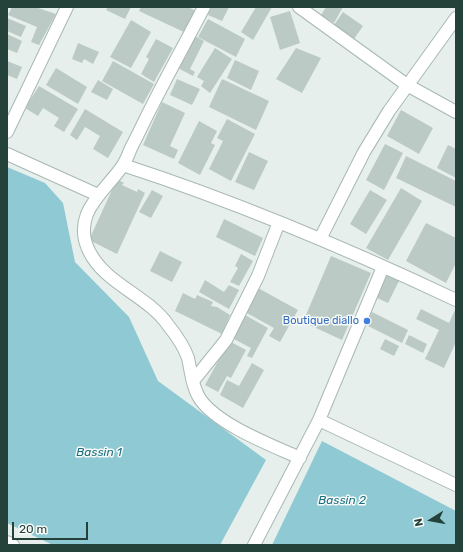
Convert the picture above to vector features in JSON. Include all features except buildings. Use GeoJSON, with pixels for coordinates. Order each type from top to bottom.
{"type":"FeatureCollection","features":[{"type":"Feature","properties":{"kind":"street"},"geometry":{"type":"LineString","coordinates":[[7,132],[67,7]]}},
{"type":"Feature","properties":{"kind":"street"},"geometry":{"type":"LineString","coordinates":[[204,7],[123,165],[98,195],[87,213],[83,228],[84,241],[96,263],[110,276],[141,299],[164,320],[179,339],[187,357],[193,381],[200,398],[214,413],[229,424],[300,458]]}},
{"type":"Feature","properties":{"kind":"street"},"geometry":{"type":"LineString","coordinates":[[299,7],[407,85],[456,112]]}},
{"type":"Feature","properties":{"kind":"street"},"geometry":{"type":"LineString","coordinates":[[320,239],[364,152],[407,85],[456,18]]}},
{"type":"Feature","properties":{"kind":"street"},"geometry":{"type":"LineString","coordinates":[[7,154],[98,195]]}},
{"type":"Feature","properties":{"kind":"street"},"geometry":{"type":"LineString","coordinates":[[123,165],[173,181],[252,210],[456,300]]}},
{"type":"Feature","properties":{"kind":"street"},"geometry":{"type":"LineString","coordinates":[[193,381],[226,340],[258,276],[279,222]]}},
{"type":"Feature","properties":{"kind":"street"},"geometry":{"type":"LineString","coordinates":[[254,545],[319,420],[383,267]]}},
{"type":"Feature","properties":{"kind":"street"},"geometry":{"type":"LineString","coordinates":[[319,420],[456,485]]}},
{"type":"Feature","properties":{"kind":"street"},"geometry":{"type":"LineString","coordinates":[[7,542],[13,545]]}},
{"type":"Feature","properties":{"kind":"water","name":"Bassin 1"},"geometry":{"type":"Polygon","coordinates":[[[7,167],[45,183],[63,203],[75,262],[129,317],[158,381],[266,460],[220,545],[53,545],[7,523],[7,167]]]}},
{"type":"Feature","properties":{"kind":"water","name":"Bassin 2"},"geometry":{"type":"Polygon","coordinates":[[[322,441],[456,511],[456,545],[272,545],[322,441]]]}},
{"type":"Feature","properties":{"kind":"place","name":"Boutique diallo"},"geometry":{"type":"Point","coordinates":[367,321]}}]}
